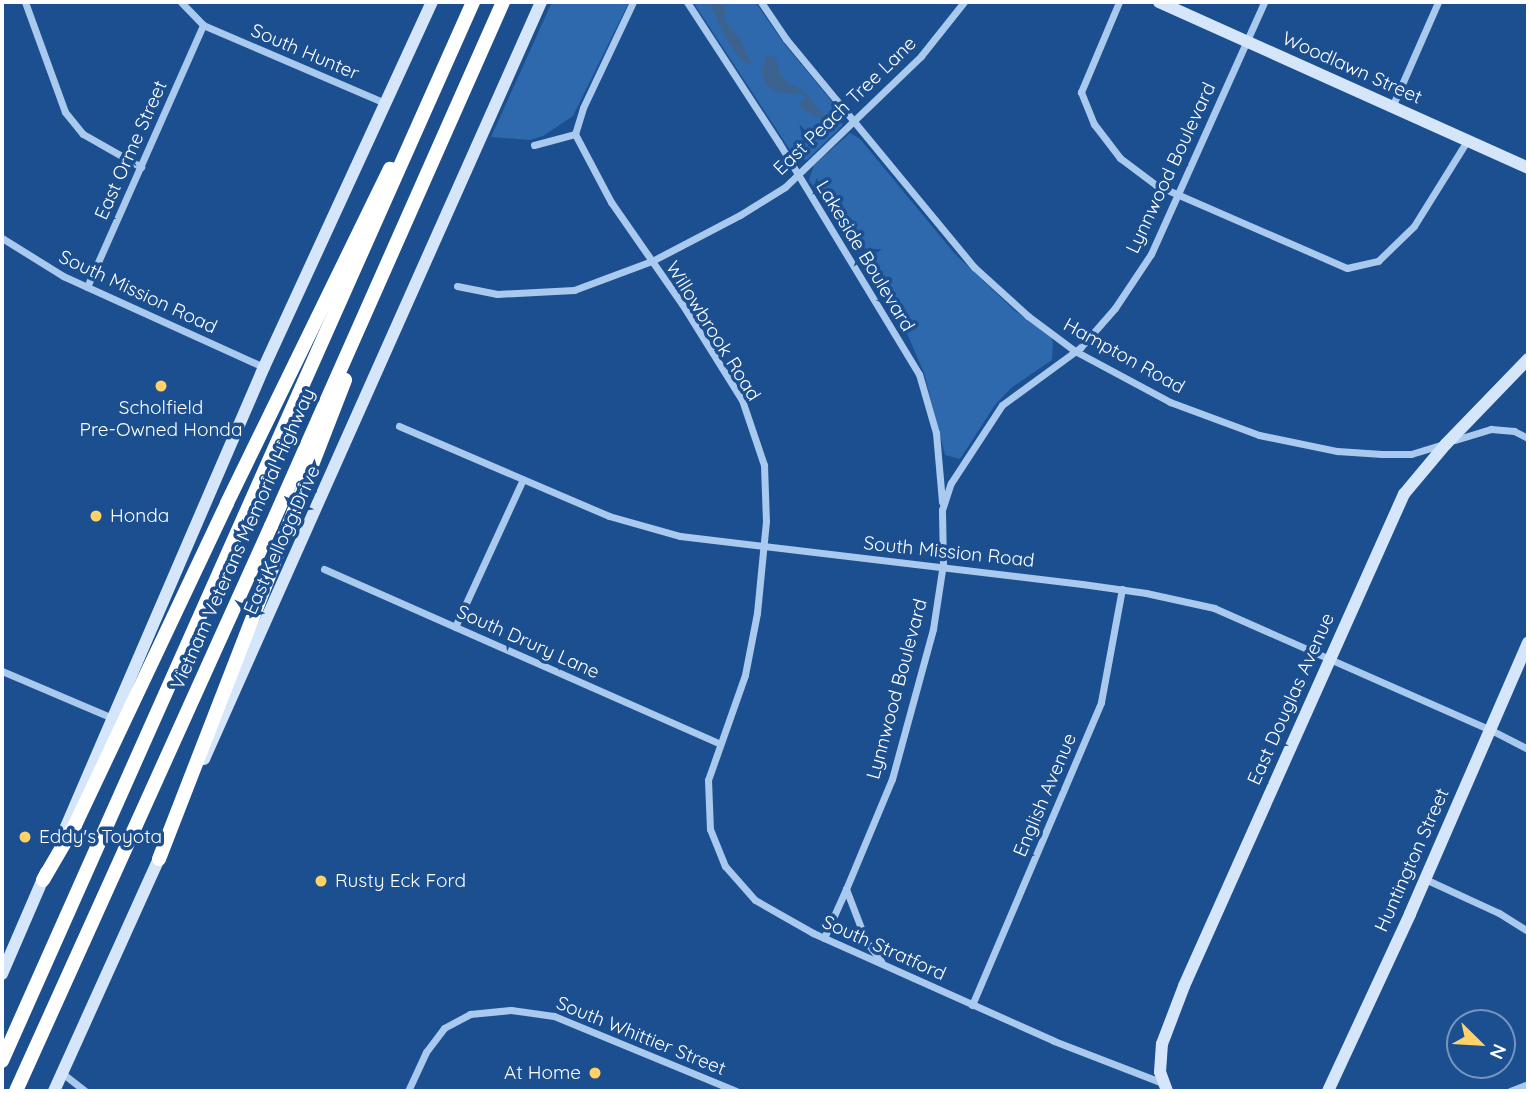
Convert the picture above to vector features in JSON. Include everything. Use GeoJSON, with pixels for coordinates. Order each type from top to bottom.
{"type":"FeatureCollection","features":[{"type":"Feature","properties":{"kind":"highway"},"geometry":{"type":"LineString","coordinates":[[43,880],[75,825],[227,503],[473,2]]}},
{"type":"Feature","properties":{"kind":"highway","name":"Vietnam Veterans Memorial Highway"},"geometry":{"type":"LineString","coordinates":[[2,1061],[248,515],[473,2]]}},
{"type":"Feature","properties":{"kind":"highway","name":"Vietnam Veterans Memorial Highway"},"geometry":{"type":"LineString","coordinates":[[16,1091],[266,539],[503,2]]}},
{"type":"Feature","properties":{"kind":"highway"},"geometry":{"type":"LineString","coordinates":[[159,859],[426,173]]}},
{"type":"Feature","properties":{"kind":"main road"},"geometry":{"type":"LineString","coordinates":[[2,974],[264,367],[432,2]]}},
{"type":"Feature","properties":{"kind":"main road","name":"East Kellogg Drive"},"geometry":{"type":"LineString","coordinates":[[54,1091],[541,2]]}},
{"type":"Feature","properties":{"kind":"main road","name":"Woodlawn Street"},"geometry":{"type":"LineString","coordinates":[[1159,2],[1528,168]]}},
{"type":"Feature","properties":{"kind":"main road","name":"East Douglas Avenue"},"geometry":{"type":"LineString","coordinates":[[1165,1087],[1160,1072],[1162,1044],[1184,986],[1404,494],[1446,444],[1528,359]]}},
{"type":"Feature","properties":{"kind":"main road","name":"Huntington Street"},"geometry":{"type":"LineString","coordinates":[[1328,1091],[1425,879],[1528,643]]}},
{"type":"Feature","properties":{"kind":"street"},"geometry":{"type":"LineString","coordinates":[[25,2],[65,112],[83,134],[141,167]]}},
{"type":"Feature","properties":{"kind":"street","name":"South Hunter"},"geometry":{"type":"LineString","coordinates":[[181,2],[203,25],[385,103]]}},
{"type":"Feature","properties":{"kind":"street"},"geometry":{"type":"LineString","coordinates":[[534,145],[575,134],[583,108],[633,2]]}},
{"type":"Feature","properties":{"kind":"street","name":"Lakeside Boulevard"},"geometry":{"type":"LineString","coordinates":[[687,2],[798,174],[919,374],[936,433],[942,510]]}},
{"type":"Feature","properties":{"kind":"street","name":"Hampton Road"},"geometry":{"type":"LineString","coordinates":[[761,2],[786,40],[974,267],[1028,316],[1075,351],[1170,402],[1259,435],[1337,451],[1411,454],[1491,429],[1514,431],[1528,438]]}},
{"type":"Feature","properties":{"kind":"street","name":"East Peach Tree Lane"},"geometry":{"type":"LineString","coordinates":[[457,286],[497,294],[574,290],[652,261],[740,215],[785,187],[921,56],[964,2]]}},
{"type":"Feature","properties":{"kind":"street"},"geometry":{"type":"LineString","coordinates":[[1119,2],[1081,92],[1094,124],[1120,158],[1156,185],[1348,268],[1378,261],[1414,226],[1467,141]]}},
{"type":"Feature","properties":{"kind":"street","name":"Lynnwood Boulevard"},"geometry":{"type":"LineString","coordinates":[[824,938],[892,779],[933,629],[942,567],[942,510],[951,484],[1002,405],[1075,351],[1115,308],[1151,254],[1264,2]]}},
{"type":"Feature","properties":{"kind":"street"},"geometry":{"type":"LineString","coordinates":[[1391,107],[1438,2]]}},
{"type":"Feature","properties":{"kind":"street","name":"East Orme Street"},"geometry":{"type":"LineString","coordinates":[[86,287],[203,25]]}},
{"type":"Feature","properties":{"kind":"street","name":"Willowbrook Road"},"geometry":{"type":"LineString","coordinates":[[575,134],[611,202],[742,400],[764,465],[764,547],[757,613],[745,675],[719,743]]}},
{"type":"Feature","properties":{"kind":"street","name":"South Mission Road"},"geometry":{"type":"LineString","coordinates":[[2,238],[86,287],[264,367]]}},
{"type":"Feature","properties":{"kind":"street","name":"South Mission Road"},"geometry":{"type":"LineString","coordinates":[[399,426],[522,481],[620,520],[680,536],[1122,589],[1214,608],[1528,749]]}},
{"type":"Feature","properties":{"kind":"street"},"geometry":{"type":"LineString","coordinates":[[455,627],[522,481]]}},
{"type":"Feature","properties":{"kind":"street","name":"South Drury Lane"},"geometry":{"type":"LineString","coordinates":[[324,569],[719,743]]}},
{"type":"Feature","properties":{"kind":"street","name":"English Avenue"},"geometry":{"type":"LineString","coordinates":[[972,1005],[1101,702],[1122,589]]}},
{"type":"Feature","properties":{"kind":"street"},"geometry":{"type":"LineString","coordinates":[[2,671],[112,718]]}},
{"type":"Feature","properties":{"kind":"street","name":"South Stratford"},"geometry":{"type":"LineString","coordinates":[[719,743],[708,780],[707,812],[725,866],[755,900],[824,938],[1054,1041],[1165,1087]]}},
{"type":"Feature","properties":{"kind":"street"},"geometry":{"type":"LineString","coordinates":[[1425,879],[1499,914],[1528,931]]}},
{"type":"Feature","properties":{"kind":"street"},"geometry":{"type":"LineString","coordinates":[[846,889],[866,941],[886,964]]}},
{"type":"Feature","properties":{"kind":"street","name":"South Whittier Street"},"geometry":{"type":"LineString","coordinates":[[408,1091],[426,1052],[444,1028],[470,1014],[511,1010],[540,1013],[736,1091]]}},
{"type":"Feature","properties":{"kind":"street"},"geometry":{"type":"LineString","coordinates":[[62,1073],[85,1091]]}},
{"type":"Feature","properties":{"kind":"street"},"geometry":{"type":"LineString","coordinates":[[1510,1091],[1528,1084]]}},
{"type":"Feature","properties":{"kind":"shaded area"},"geometry":{"type":"Polygon","coordinates":[[[552,2],[629,2],[573,116],[543,136],[530,140],[491,137],[552,2]]]}},
{"type":"Feature","properties":{"kind":"shaded area"},"geometry":{"type":"Polygon","coordinates":[[[693,2],[755,2],[783,42],[843,115],[842,126],[807,160],[796,159],[693,2]]]}},
{"type":"Feature","properties":{"kind":"shaded area"},"geometry":{"type":"Polygon","coordinates":[[[709,2],[724,2],[726,22],[740,38],[752,65],[743,61],[728,43],[709,2]]]}},
{"type":"Feature","properties":{"kind":"shaded area"},"geometry":{"type":"Polygon","coordinates":[[[766,55],[776,58],[780,73],[788,83],[803,90],[831,124],[801,108],[799,104],[805,99],[802,94],[777,92],[766,85],[760,66],[765,65],[766,55]]]}},
{"type":"Feature","properties":{"kind":"shaded area"},"geometry":{"type":"Polygon","coordinates":[[[850,133],[860,139],[955,254],[1014,310],[1051,337],[1052,360],[1011,388],[995,405],[960,459],[945,455],[924,373],[900,317],[809,180],[814,165],[850,133]]]}},
{"type":"Feature","properties":{"kind":"place","name":"Scholfield Pre-Owned Honda"},"geometry":{"type":"Point","coordinates":[161,386]}},
{"type":"Feature","properties":{"kind":"place","name":"Honda"},"geometry":{"type":"Point","coordinates":[96,516]}},
{"type":"Feature","properties":{"kind":"place","name":"Eddy's Toyota"},"geometry":{"type":"Point","coordinates":[25,837]}},
{"type":"Feature","properties":{"kind":"place","name":"Rusty Eck Ford"},"geometry":{"type":"Point","coordinates":[321,881]}},
{"type":"Feature","properties":{"kind":"place","name":"At Home"},"geometry":{"type":"Point","coordinates":[595,1073]}}]}
